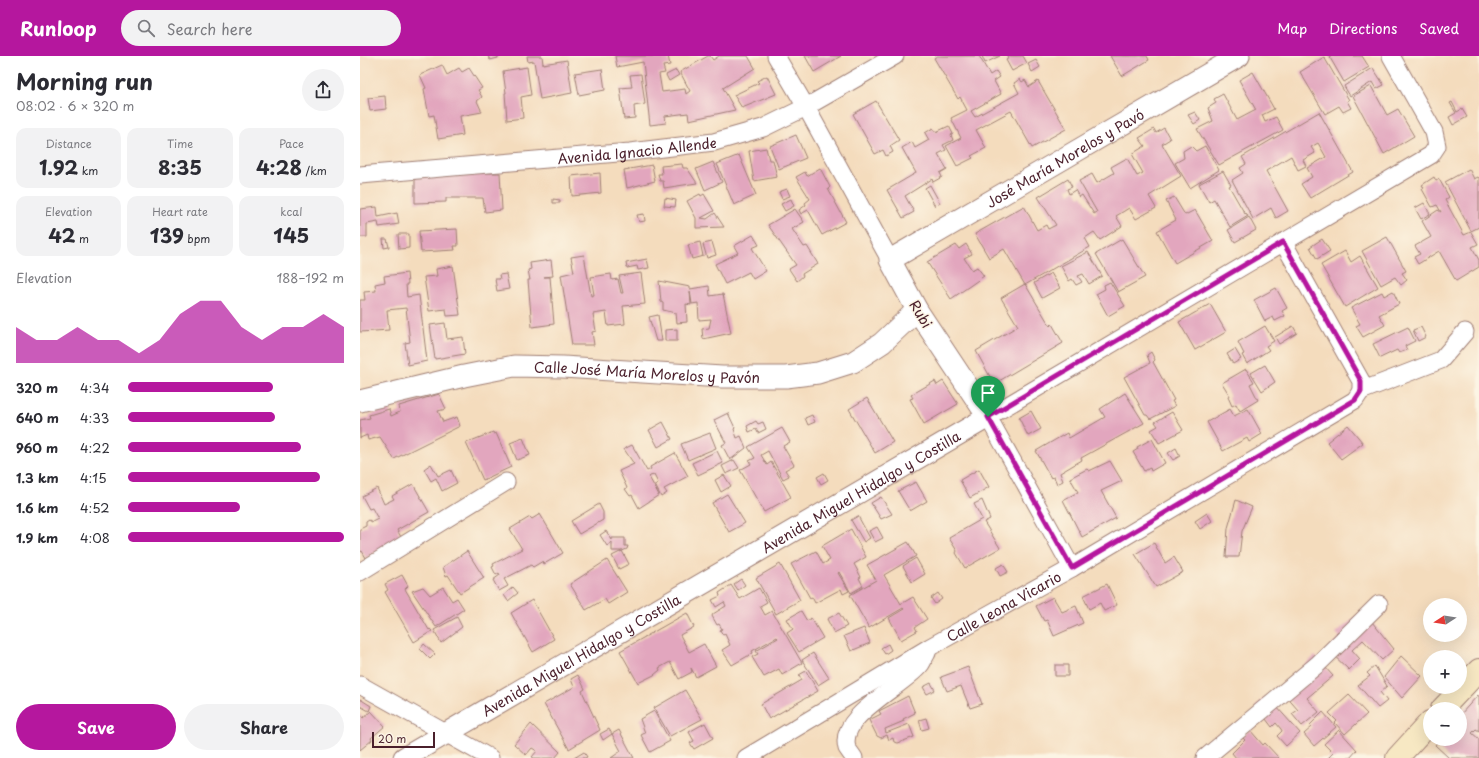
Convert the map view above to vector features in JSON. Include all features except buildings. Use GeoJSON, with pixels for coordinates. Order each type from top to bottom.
{"type":"FeatureCollection","features":[{"type":"Feature","properties":{"kind":"main road"},"geometry":{"type":"LineString","coordinates":[[1449,702],[1479,670]]}},
{"type":"Feature","properties":{"kind":"main road"},"geometry":{"type":"LineString","coordinates":[[1397,758],[1423,730]]}},
{"type":"Feature","properties":{"kind":"street","name":"Rubi"},"geometry":{"type":"LineString","coordinates":[[776,56],[806,107],[918,310],[988,417],[1072,568]]}},
{"type":"Feature","properties":{"kind":"street","name":"Avenida Ignacio Allende"},"geometry":{"type":"LineString","coordinates":[[360,175],[630,152],[714,142],[763,128],[806,107],[895,56]]}},
{"type":"Feature","properties":{"kind":"street","name":"José María Morelos y Pavó"},"geometry":{"type":"LineString","coordinates":[[890,260],[1239,56]]}},
{"type":"Feature","properties":{"kind":"street","name":"Avenida Miguel Hidalgo y Costilla"},"geometry":{"type":"LineString","coordinates":[[404,758],[1431,156],[1437,146],[1434,132],[1391,56]]}},
{"type":"Feature","properties":{"kind":"street"},"geometry":{"type":"LineString","coordinates":[[1283,242],[1361,381],[1361,391],[1441,360],[1466,332]]}},
{"type":"Feature","properties":{"kind":"street","name":"Calle José María Morelos y Pavón"},"geometry":{"type":"LineString","coordinates":[[360,401],[464,376],[514,366],[563,367],[722,377],[786,377],[818,373],[853,362],[882,343],[918,310]]}},
{"type":"Feature","properties":{"kind":"street","name":"Calle Leona Vicario"},"geometry":{"type":"LineString","coordinates":[[746,758],[930,647],[1072,568],[1355,400],[1361,391]]}},
{"type":"Feature","properties":{"kind":"street"},"geometry":{"type":"LineString","coordinates":[[360,572],[506,482]]}},
{"type":"Feature","properties":{"kind":"street"},"geometry":{"type":"LineString","coordinates":[[1205,758],[1318,664],[1379,604]]}},
{"type":"Feature","properties":{"kind":"street"},"geometry":{"type":"LineString","coordinates":[[854,758],[847,747],[847,742],[848,731],[855,718],[921,664],[930,647]]}},
{"type":"Feature","properties":{"kind":"street"},"geometry":{"type":"LineString","coordinates":[[360,685],[490,758]]}},
{"type":"Feature","properties":{"kind":"route"},"geometry":{"type":"LineString","coordinates":[[1283,242],[1361,381],[1361,391],[1355,400],[1072,568],[988,417],[1283,242]]}}]}
